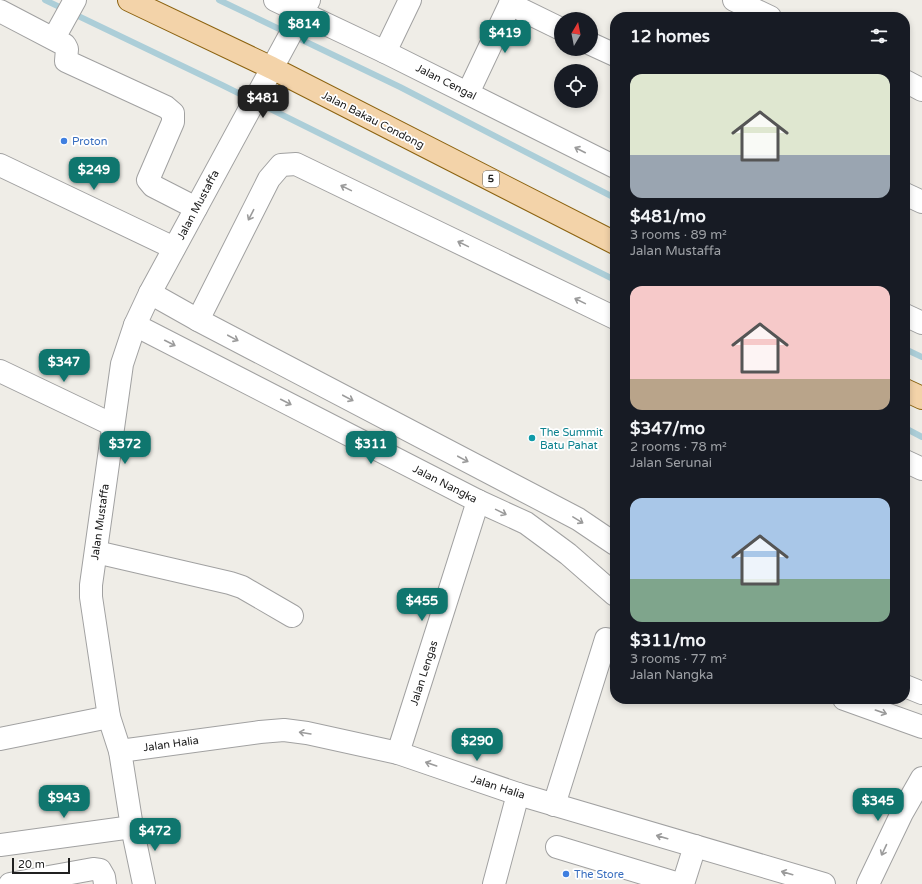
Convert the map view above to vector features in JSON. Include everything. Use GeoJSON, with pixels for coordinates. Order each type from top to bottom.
{"type":"FeatureCollection","features":[{"type":"Feature","properties":{"kind":"main road","name":"Jalan Bakau Condong"},"geometry":{"type":"LineString","coordinates":[[130,0],[272,68],[610,240]]}},
{"type":"Feature","properties":{"kind":"main road"},"geometry":{"type":"LineString","coordinates":[[910,392],[922,398]]}},
{"type":"Feature","properties":{"kind":"street","name":"Jalan Cengal"},"geometry":{"type":"LineString","coordinates":[[275,0],[385,52],[610,164]]}},
{"type":"Feature","properties":{"kind":"street"},"geometry":{"type":"LineString","coordinates":[[385,52],[410,0]]}},
{"type":"Feature","properties":{"kind":"street"},"geometry":{"type":"LineString","coordinates":[[734,0],[759,12]]}},
{"type":"Feature","properties":{"kind":"street"},"geometry":{"type":"LineString","coordinates":[[468,93],[511,2],[554,25]]}},
{"type":"Feature","properties":{"kind":"street"},"geometry":{"type":"LineString","coordinates":[[57,34],[73,5]]}},
{"type":"Feature","properties":{"kind":"street"},"geometry":{"type":"LineString","coordinates":[[0,12],[57,34],[67,49],[65,58],[66,61],[174,113],[173,122],[148,180],[153,186],[196,208]]}},
{"type":"Feature","properties":{"kind":"street","name":"Jalan Mustaffa"},"geometry":{"type":"LineString","coordinates":[[144,884],[132,827],[120,751],[110,718],[91,597],[91,585],[122,364],[135,325],[150,293],[302,13]]}},
{"type":"Feature","properties":{"kind":"street"},"geometry":{"type":"LineString","coordinates":[[598,47],[610,53]]}},
{"type":"Feature","properties":{"kind":"street"},"geometry":{"type":"LineString","coordinates":[[910,84],[922,90]]}},
{"type":"Feature","properties":{"kind":"street"},"geometry":{"type":"LineString","coordinates":[[198,320],[269,179],[281,165],[296,164],[610,316]]}},
{"type":"Feature","properties":{"kind":"street"},"geometry":{"type":"LineString","coordinates":[[0,165],[174,248]]}},
{"type":"Feature","properties":{"kind":"street"},"geometry":{"type":"LineString","coordinates":[[910,196],[922,202]]}},
{"type":"Feature","properties":{"kind":"street"},"geometry":{"type":"LineString","coordinates":[[150,293],[198,320],[578,519],[610,541]]}},
{"type":"Feature","properties":{"kind":"street"},"geometry":{"type":"LineString","coordinates":[[910,317],[922,323]]}},
{"type":"Feature","properties":{"kind":"street","name":"Jalan Nangka"},"geometry":{"type":"LineString","coordinates":[[135,325],[478,501],[526,523],[568,554],[610,591]]}},
{"type":"Feature","properties":{"kind":"street"},"geometry":{"type":"LineString","coordinates":[[0,371],[113,425]]}},
{"type":"Feature","properties":{"kind":"street"},"geometry":{"type":"LineString","coordinates":[[910,463],[922,469]]}},
{"type":"Feature","properties":{"kind":"street","name":"Jalan Lengas"},"geometry":{"type":"LineString","coordinates":[[398,753],[478,501]]}},
{"type":"Feature","properties":{"kind":"street"},"geometry":{"type":"LineString","coordinates":[[96,552],[230,583],[242,587],[292,616]]}},
{"type":"Feature","properties":{"kind":"street"},"geometry":{"type":"LineString","coordinates":[[554,805],[606,639]]}},
{"type":"Feature","properties":{"kind":"street"},"geometry":{"type":"LineString","coordinates":[[910,688],[922,693]]}},
{"type":"Feature","properties":{"kind":"street"},"geometry":{"type":"LineString","coordinates":[[858,704],[922,727]]}},
{"type":"Feature","properties":{"kind":"street"},"geometry":{"type":"LineString","coordinates":[[0,739],[110,718]]}},
{"type":"Feature","properties":{"kind":"street","name":"Jalan Halia"},"geometry":{"type":"LineString","coordinates":[[120,751],[260,732],[284,730],[307,733],[398,753],[518,794],[824,884]]}},
{"type":"Feature","properties":{"kind":"street"},"geometry":{"type":"LineString","coordinates":[[868,884],[902,813],[922,778]]}},
{"type":"Feature","properties":{"kind":"street"},"geometry":{"type":"LineString","coordinates":[[494,884],[518,794]]}},
{"type":"Feature","properties":{"kind":"street"},"geometry":{"type":"LineString","coordinates":[[0,845],[132,827]]}},
{"type":"Feature","properties":{"kind":"street"},"geometry":{"type":"LineString","coordinates":[[683,884],[695,846]]}},
{"type":"Feature","properties":{"kind":"street"},"geometry":{"type":"LineString","coordinates":[[557,847],[679,884]]}},
{"type":"Feature","properties":{"kind":"street"},"geometry":{"type":"LineString","coordinates":[[10,884],[93,869],[100,870],[104,877],[105,884]]}},
{"type":"Feature","properties":{"kind":"waterway"},"geometry":{"type":"LineString","coordinates":[[45,0],[222,85],[610,278]]}},
{"type":"Feature","properties":{"kind":"waterway"},"geometry":{"type":"LineString","coordinates":[[219,0],[400,87],[610,195]]}},
{"type":"Feature","properties":{"kind":"waterway"},"geometry":{"type":"LineString","coordinates":[[910,351],[922,357]]}},
{"type":"Feature","properties":{"kind":"waterway"},"geometry":{"type":"LineString","coordinates":[[910,431],[922,437]]}},
{"type":"Feature","properties":{"kind":"place","name":"Proton"},"geometry":{"type":"Point","coordinates":[64,141]}},
{"type":"Feature","properties":{"kind":"place","name":"The Summit Batu Pahat"},"geometry":{"type":"Point","coordinates":[532,438]}},
{"type":"Feature","properties":{"kind":"place","name":"The Store"},"geometry":{"type":"Point","coordinates":[566,874]}}]}
